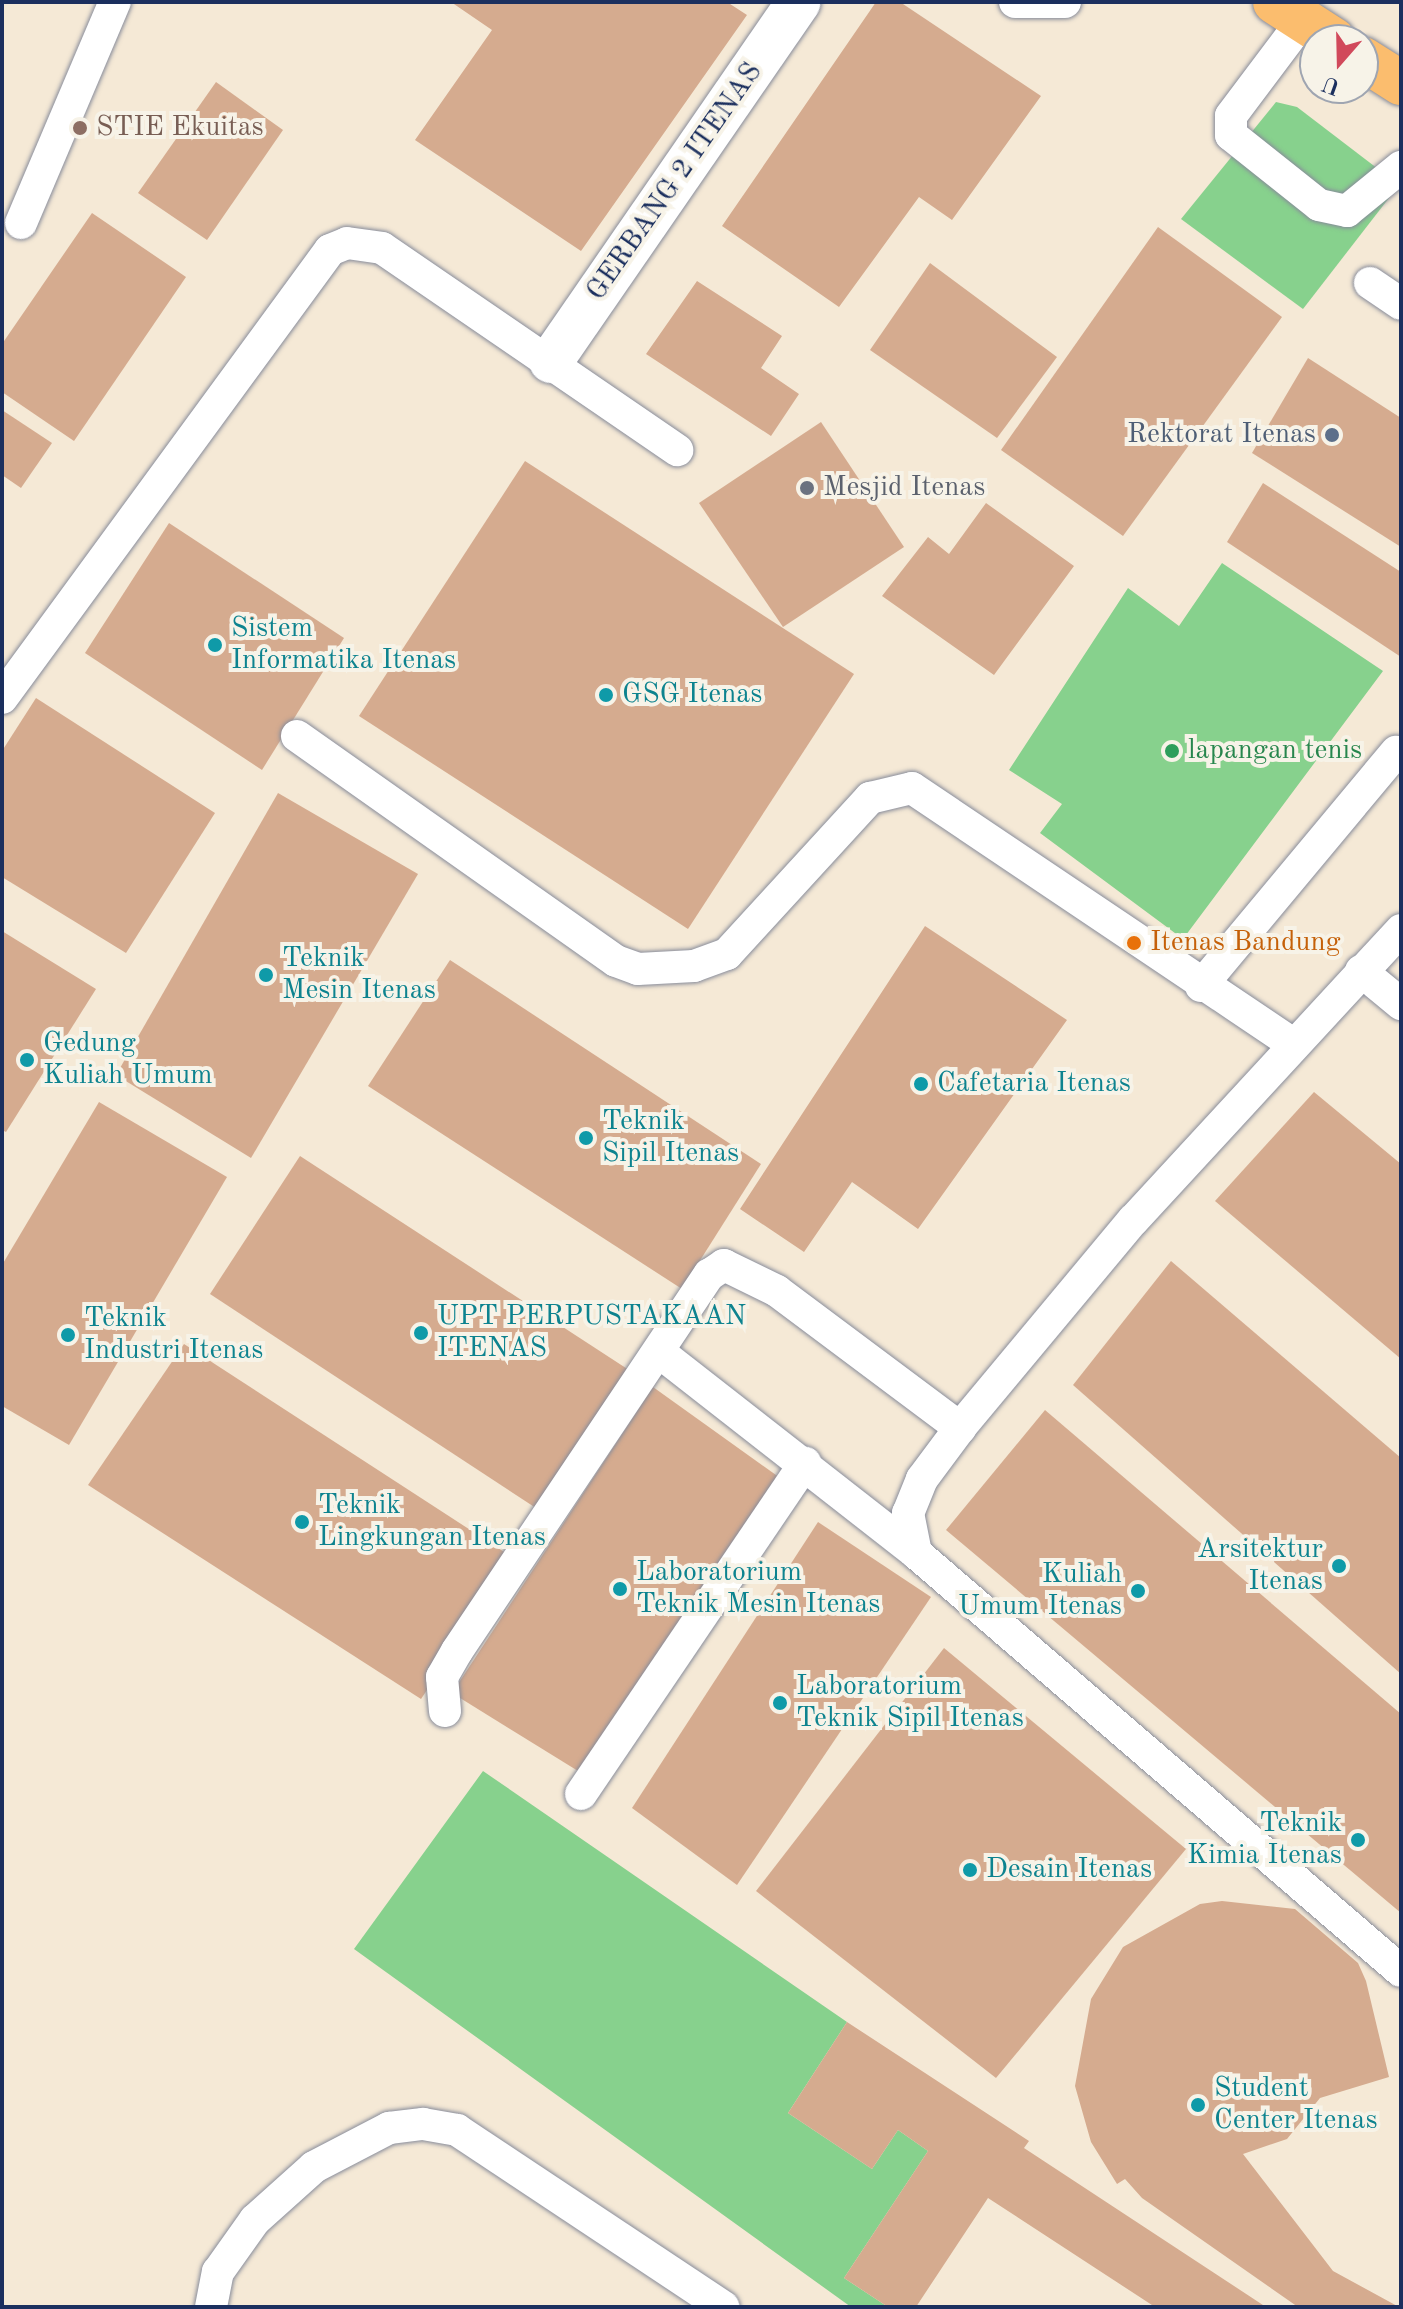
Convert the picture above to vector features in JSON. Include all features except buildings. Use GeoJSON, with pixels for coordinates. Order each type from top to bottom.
{"type":"FeatureCollection","features":[{"type":"Feature","properties":{"kind":"highway"},"geometry":{"type":"LineString","coordinates":[[1379,69],[1401,83]]}},
{"type":"Feature","properties":{"kind":"street","name":"GERBANG 2 ITENAS"},"geometry":{"type":"LineString","coordinates":[[551,361],[799,2]]}},
{"type":"Feature","properties":{"kind":"lane"},"geometry":{"type":"LineString","coordinates":[[21,223],[115,2]]}},
{"type":"Feature","properties":{"kind":"lane"},"geometry":{"type":"LineString","coordinates":[[1015,2],[1065,2]]}},
{"type":"Feature","properties":{"kind":"lane"},"geometry":{"type":"LineString","coordinates":[[1304,21],[1231,116],[1231,135],[1319,205],[1347,211],[1401,167]]}},
{"type":"Feature","properties":{"kind":"lane"},"geometry":{"type":"LineString","coordinates":[[2,698],[330,250],[347,243],[382,248],[677,450]]}},
{"type":"Feature","properties":{"kind":"lane"},"geometry":{"type":"LineString","coordinates":[[1370,283],[1401,304]]}},
{"type":"Feature","properties":{"kind":"lane"},"geometry":{"type":"LineString","coordinates":[[297,736],[616,961],[638,969],[664,971],[727,954],[870,798],[912,788],[1201,986],[1292,1043]]}},
{"type":"Feature","properties":{"kind":"lane"},"geometry":{"type":"LineString","coordinates":[[1201,986],[1396,752]]}},
{"type":"Feature","properties":{"kind":"lane"},"geometry":{"type":"LineString","coordinates":[[916,1553],[908,1513],[922,1479],[960,1428],[1292,1043],[1401,930]]}},
{"type":"Feature","properties":{"kind":"lane"},"geometry":{"type":"LineString","coordinates":[[1361,971],[1401,1004]]}},
{"type":"Feature","properties":{"kind":"lane"},"geometry":{"type":"LineString","coordinates":[[445,1711],[442,1677],[457,1651],[709,1275],[724,1265],[777,1291],[960,1428]]}},
{"type":"Feature","properties":{"kind":"lane"},"geometry":{"type":"LineString","coordinates":[[659,1352],[805,1463],[916,1553],[1401,1971]]}},
{"type":"Feature","properties":{"kind":"lane"},"geometry":{"type":"LineString","coordinates":[[581,1794],[805,1463]]}},
{"type":"Feature","properties":{"kind":"lane"},"geometry":{"type":"LineString","coordinates":[[211,2307],[218,2272],[255,2220],[314,2167],[389,2128],[423,2124],[457,2130],[723,2307]]}},
{"type":"Feature","properties":{"kind":"green space"},"geometry":{"type":"Polygon","coordinates":[[[1276,102],[1297,107],[1399,185],[1303,309],[1181,219],[1276,102]]]}},
{"type":"Feature","properties":{"kind":"green space","name":"lapangan tenis"},"geometry":{"type":"Polygon","coordinates":[[[1222,563],[1383,671],[1183,939],[1040,833],[1062,804],[1009,770],[1128,588],[1179,626],[1222,563]]]}},
{"type":"Feature","properties":{"kind":"green space"},"geometry":{"type":"Polygon","coordinates":[[[483,1771],[847,2022],[788,2113],[872,2169],[898,2130],[928,2151],[844,2278],[888,2307],[851,2307],[354,1949],[483,1771]]]}},
{"type":"Feature","properties":{"kind":"place","name":"STIE Ekuitas"},"geometry":{"type":"Point","coordinates":[80,128]}},
{"type":"Feature","properties":{"kind":"place","name":"Rektorat Itenas"},"geometry":{"type":"Point","coordinates":[1332,435]}},
{"type":"Feature","properties":{"kind":"place","name":"Mesjid Itenas"},"geometry":{"type":"Point","coordinates":[807,488]}},
{"type":"Feature","properties":{"kind":"place","name":"Sistem Informatika Itenas"},"geometry":{"type":"Point","coordinates":[215,645]}},
{"type":"Feature","properties":{"kind":"place","name":"GSG Itenas"},"geometry":{"type":"Point","coordinates":[606,695]}},
{"type":"Feature","properties":{"kind":"place","name":"lapangan tenis"},"geometry":{"type":"Point","coordinates":[1172,751]}},
{"type":"Feature","properties":{"kind":"place","name":"Itenas Bandung"},"geometry":{"type":"Point","coordinates":[1134,943]}},
{"type":"Feature","properties":{"kind":"place","name":"Teknik Mesin Itenas"},"geometry":{"type":"Point","coordinates":[266,975]}},
{"type":"Feature","properties":{"kind":"place","name":"Gedung Kuliah Umum"},"geometry":{"type":"Point","coordinates":[27,1060]}},
{"type":"Feature","properties":{"kind":"place","name":"Cafetaria Itenas"},"geometry":{"type":"Point","coordinates":[921,1084]}},
{"type":"Feature","properties":{"kind":"place","name":"Teknik Sipil Itenas"},"geometry":{"type":"Point","coordinates":[586,1138]}},
{"type":"Feature","properties":{"kind":"place","name":"UPT PERPUSTAKAAN ITENAS"},"geometry":{"type":"Point","coordinates":[421,1333]}},
{"type":"Feature","properties":{"kind":"place","name":"Teknik Industri Itenas"},"geometry":{"type":"Point","coordinates":[68,1335]}},
{"type":"Feature","properties":{"kind":"place","name":"Teknik Lingkungan Itenas"},"geometry":{"type":"Point","coordinates":[302,1522]}},
{"type":"Feature","properties":{"kind":"place","name":"Arsitektur Itenas"},"geometry":{"type":"Point","coordinates":[1339,1566]}},
{"type":"Feature","properties":{"kind":"place","name":"Laboratorium Teknik Mesin Itenas"},"geometry":{"type":"Point","coordinates":[620,1589]}},
{"type":"Feature","properties":{"kind":"place","name":"Kuliah Umum Itenas"},"geometry":{"type":"Point","coordinates":[1138,1591]}},
{"type":"Feature","properties":{"kind":"place","name":"Laboratorium Teknik Sipil Itenas"},"geometry":{"type":"Point","coordinates":[780,1703]}},
{"type":"Feature","properties":{"kind":"place","name":"Teknik Kimia Itenas"},"geometry":{"type":"Point","coordinates":[1358,1840]}},
{"type":"Feature","properties":{"kind":"place","name":"Desain Itenas"},"geometry":{"type":"Point","coordinates":[970,1870]}},
{"type":"Feature","properties":{"kind":"place","name":"Student Center Itenas"},"geometry":{"type":"Point","coordinates":[1198,2105]}}]}
